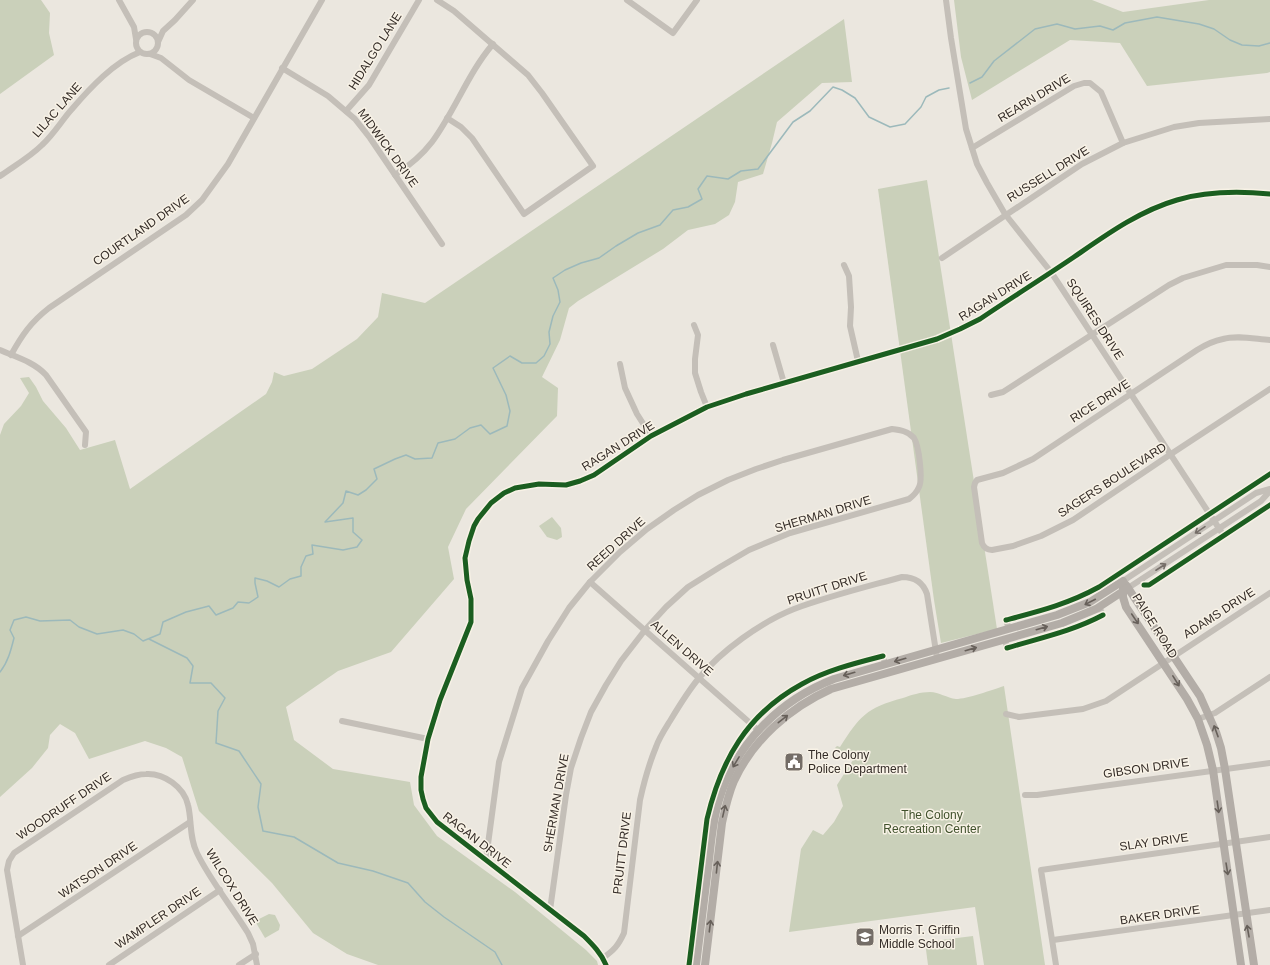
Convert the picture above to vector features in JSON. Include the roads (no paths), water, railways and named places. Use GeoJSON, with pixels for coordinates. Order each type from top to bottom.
{"type":"FeatureCollection","features":[{"type":"Feature","properties":{"kind":"main road"},"geometry":{"type":"LineString","coordinates":[[705,965],[722,823],[726,802],[734,781],[745,762],[764,737],[781,720],[826,691],[893,670],[1009,629],[1057,615],[1124,588]]}},
{"type":"Feature","properties":{"kind":"main road"},"geometry":{"type":"LineString","coordinates":[[696,965],[712,827],[719,800],[729,774],[744,748],[758,730],[775,714],[797,696],[834,679],[885,664],[1005,639],[1062,623],[1108,602],[1124,588]]}},
{"type":"Feature","properties":{"kind":"main road","name":"PAIGE ROAD"},"geometry":{"type":"LineString","coordinates":[[1124,588],[1126,607],[1187,699],[1198,719],[1207,745],[1213,770],[1241,965]]}},
{"type":"Feature","properties":{"kind":"main road","name":"PAIGE ROAD"},"geometry":{"type":"LineString","coordinates":[[1124,588],[1174,656],[1200,696],[1216,732],[1225,769],[1245,914],[1254,965]]}},
{"type":"Feature","properties":{"kind":"main road"},"geometry":{"type":"LineString","coordinates":[[1108,602],[1116,602],[1126,607]]}},
{"type":"Feature","properties":{"kind":"main road"},"geometry":{"type":"LineString","coordinates":[[758,730],[764,737]]}},
{"type":"Feature","properties":{"kind":"street"},"geometry":{"type":"LineString","coordinates":[[119,0],[134,27],[136,43],[140,52],[161,58],[189,80],[254,118]]}},
{"type":"Feature","properties":{"kind":"street"},"geometry":{"type":"LineString","coordinates":[[150,54],[156,49],[163,31],[193,0]]}},
{"type":"Feature","properties":{"kind":"street","name":"COURTLAND DRIVE"},"geometry":{"type":"LineString","coordinates":[[11,355],[25,330],[39,316],[186,215],[202,200],[228,164],[322,0]]}},
{"type":"Feature","properties":{"kind":"street","name":"HIDALGO LANE"},"geometry":{"type":"LineString","coordinates":[[346,111],[369,85],[419,0]]}},
{"type":"Feature","properties":{"kind":"street"},"geometry":{"type":"LineString","coordinates":[[437,0],[452,10],[493,44],[538,86],[593,166],[524,214],[471,137],[447,118]]}},
{"type":"Feature","properties":{"kind":"street"},"geometry":{"type":"LineString","coordinates":[[627,0],[673,33],[697,0]]}},
{"type":"Feature","properties":{"kind":"street","name":"SQUIRES DRIVE"},"geometry":{"type":"LineString","coordinates":[[946,0],[966,128],[977,164],[986,183],[1005,214],[1052,272],[1224,536]]}},
{"type":"Feature","properties":{"kind":"street"},"geometry":{"type":"LineString","coordinates":[[134,27],[143,32],[150,32],[158,39],[158,42]]}},
{"type":"Feature","properties":{"kind":"street"},"geometry":{"type":"LineString","coordinates":[[153,34],[163,31]]}},
{"type":"Feature","properties":{"kind":"street"},"geometry":{"type":"LineString","coordinates":[[136,43],[140,34],[143,32]]}},
{"type":"Feature","properties":{"kind":"street","name":"LILAC LANE"},"geometry":{"type":"LineString","coordinates":[[129,56],[136,43]]}},
{"type":"Feature","properties":{"kind":"street"},"geometry":{"type":"LineString","coordinates":[[395,175],[409,165],[435,138],[482,59],[493,44]]}},
{"type":"Feature","properties":{"kind":"street"},"geometry":{"type":"LineString","coordinates":[[156,49],[161,58]]}},
{"type":"Feature","properties":{"kind":"street","name":"LILAC LANE"},"geometry":{"type":"LineString","coordinates":[[0,176],[43,144],[98,80],[129,56],[140,52]]}},
{"type":"Feature","properties":{"kind":"street","name":"MIDWICK DRIVE"},"geometry":{"type":"LineString","coordinates":[[282,68],[326,94],[346,111],[368,135],[442,244]]}},
{"type":"Feature","properties":{"kind":"street","name":"REARN DRIVE"},"geometry":{"type":"LineString","coordinates":[[972,148],[1074,86],[1084,82],[1090,83],[1101,92],[1123,143]]}},
{"type":"Feature","properties":{"kind":"street","name":"RUSSELL DRIVE"},"geometry":{"type":"LineString","coordinates":[[942,258],[1005,214],[1082,164],[1123,143],[1174,127],[1199,123],[1270,119]]}},
{"type":"Feature","properties":{"kind":"street","name":"RAGAN DRIVE"},"geometry":{"type":"LineString","coordinates":[[606,965],[603,958],[584,936],[437,822],[426,808],[421,790],[421,777],[428,739],[441,696],[471,622],[471,594],[467,580],[465,558],[470,534],[478,518],[491,503],[509,490],[539,484],[566,485],[594,475],[651,436],[707,407],[746,394],[937,339],[960,329],[980,319],[1136,216],[1176,200],[1202,194],[1220,192],[1250,192],[1270,194]]}},
{"type":"Feature","properties":{"kind":"street"},"geometry":{"type":"LineString","coordinates":[[844,265],[849,284],[851,307],[850,326],[858,361]]}},
{"type":"Feature","properties":{"kind":"street"},"geometry":{"type":"LineString","coordinates":[[991,395],[1003,392],[1169,285],[1183,278],[1226,265],[1257,265],[1270,267]]}},
{"type":"Feature","properties":{"kind":"street"},"geometry":{"type":"LineString","coordinates":[[694,325],[698,335],[695,373],[707,407]]}},
{"type":"Feature","properties":{"kind":"street","name":"RICE DRIVE"},"geometry":{"type":"LineString","coordinates":[[978,516],[974,487],[977,480],[1003,473],[1033,459],[1196,350],[1211,342],[1224,338],[1270,340]]}},
{"type":"Feature","properties":{"kind":"street"},"geometry":{"type":"LineString","coordinates":[[773,345],[784,383]]}},
{"type":"Feature","properties":{"kind":"street"},"geometry":{"type":"LineString","coordinates":[[0,350],[33,364],[46,375],[86,432],[85,445]]}},
{"type":"Feature","properties":{"kind":"street"},"geometry":{"type":"LineString","coordinates":[[620,364],[625,388],[651,436]]}},
{"type":"Feature","properties":{"kind":"street","name":"SAGERS BOULEVARD"},"geometry":{"type":"LineString","coordinates":[[978,516],[982,543],[988,550],[1013,546],[1041,536],[1073,520],[1270,389]]}},
{"type":"Feature","properties":{"kind":"street","name":"REED DRIVE"},"geometry":{"type":"LineString","coordinates":[[486,859],[499,762],[522,688],[548,641],[569,608],[590,582],[626,547],[647,529],[698,495],[728,480],[783,460],[892,429],[902,430],[914,439],[919,460]]}},
{"type":"Feature","properties":{"kind":"street","name":"SHERMAN DRIVE"},"geometry":{"type":"LineString","coordinates":[[550,910],[566,795],[571,768],[581,738],[591,712],[606,685],[621,661],[645,630],[666,607],[688,588],[720,566],[749,550],[790,533],[910,499],[920,486],[921,477],[919,460]]}},
{"type":"Feature","properties":{"kind":"street"},"geometry":{"type":"LineString","coordinates":[[1009,629],[1006,620],[1054,607],[1082,596],[1099,587],[1270,474]]}},
{"type":"Feature","properties":{"kind":"street"},"geometry":{"type":"LineString","coordinates":[[1124,588],[1214,520],[1256,494],[1270,490]]}},
{"type":"Feature","properties":{"kind":"street"},"geometry":{"type":"LineString","coordinates":[[1124,588],[1141,580],[1261,501],[1270,490]]}},
{"type":"Feature","properties":{"kind":"street"},"geometry":{"type":"LineString","coordinates":[[1141,580],[1144,585],[1149,585],[1270,505]]}},
{"type":"Feature","properties":{"kind":"street","name":"PRUITT DRIVE"},"geometry":{"type":"LineString","coordinates":[[603,958],[614,950],[619,944],[624,933],[640,800],[643,785],[656,746],[674,713],[699,678],[724,653],[748,635],[793,610],[823,599],[902,577],[909,577],[915,579],[924,587],[927,594],[937,654]]}},
{"type":"Feature","properties":{"kind":"street","name":"ALLEN DRIVE"},"geometry":{"type":"LineString","coordinates":[[590,582],[758,730]]}},
{"type":"Feature","properties":{"kind":"street","name":"ADAMS DRIVE"},"geometry":{"type":"LineString","coordinates":[[1006,714],[1019,717],[1083,709],[1106,701],[1270,593]]}},
{"type":"Feature","properties":{"kind":"street"},"geometry":{"type":"LineString","coordinates":[[689,965],[707,819],[722,769],[737,743],[766,709],[778,699],[802,684],[828,672],[883,656],[885,664]]}},
{"type":"Feature","properties":{"kind":"street"},"geometry":{"type":"LineString","coordinates":[[1198,719],[1209,716],[1220,710],[1270,677]]}},
{"type":"Feature","properties":{"kind":"street"},"geometry":{"type":"LineString","coordinates":[[342,721],[428,739]]}},
{"type":"Feature","properties":{"kind":"street","name":"GIBSON DRIVE"},"geometry":{"type":"LineString","coordinates":[[1025,795],[1044,794],[1270,763]]}},
{"type":"Feature","properties":{"kind":"street","name":"WILCOX DRIVE"},"geometry":{"type":"LineString","coordinates":[[146,774],[154,774],[163,777],[177,787],[184,795],[188,803],[191,832],[196,851],[248,933],[256,954],[257,965]]}},
{"type":"Feature","properties":{"kind":"street","name":"WOODRUFF DRIVE"},"geometry":{"type":"LineString","coordinates":[[23,965],[7,870],[9,861],[14,853],[123,780],[133,775],[146,774]]}},
{"type":"Feature","properties":{"kind":"street","name":"WATSON DRIVE"},"geometry":{"type":"LineString","coordinates":[[18,936],[190,822]]}},
{"type":"Feature","properties":{"kind":"street","name":"SLAY DRIVE"},"geometry":{"type":"LineString","coordinates":[[1053,940],[1041,870],[1270,837]]}},
{"type":"Feature","properties":{"kind":"street","name":"WAMPLER DRIVE"},"geometry":{"type":"LineString","coordinates":[[108,965],[220,890]]}},
{"type":"Feature","properties":{"kind":"street","name":"BAKER DRIVE"},"geometry":{"type":"LineString","coordinates":[[1053,940],[1270,910]]}},
{"type":"Feature","properties":{"kind":"street"},"geometry":{"type":"LineString","coordinates":[[1053,940],[1056,965]]}},
{"type":"Feature","properties":{"kind":"street"},"geometry":{"type":"LineString","coordinates":[[239,965],[256,954]]}},
{"type":"Feature","properties":{"kind":"waterway"},"geometry":{"type":"LineString","coordinates":[[970,83],[982,77],[994,61],[1035,29],[1057,24],[1075,29],[1100,26],[1113,30],[1125,23],[1157,17],[1199,24],[1214,29],[1230,40],[1242,45],[1259,46],[1270,43]]}},
{"type":"Feature","properties":{"kind":"waterway"},"geometry":{"type":"LineString","coordinates":[[0,672],[12,647],[14,638],[10,630],[14,620],[26,617],[40,621],[70,620],[79,627],[97,634],[123,630],[134,634],[143,641],[160,634],[163,622],[186,612],[209,606],[216,615],[233,608],[238,602],[249,603],[258,597],[255,578],[267,581],[279,587],[290,579],[301,576],[301,567],[306,556],[313,554],[312,545],[343,550],[357,547],[362,540],[353,532],[353,518],[325,522],[343,503],[346,491],[358,495],[366,490],[377,479],[374,469],[395,459],[406,455],[415,459],[432,458],[438,443],[455,439],[470,428],[481,425],[490,434],[507,426],[510,411],[506,395],[493,368],[510,356],[522,363],[536,363],[544,356],[550,344],[549,332],[553,316],[560,302],[558,290],[553,278],[565,270],[581,263],[599,258],[638,233],[660,225],[673,210],[688,207],[702,199],[698,189],[707,176],[728,179],[741,171],[758,169],[793,122],[810,111],[833,87],[842,90],[855,98],[869,117],[890,127],[905,124],[921,107],[926,97],[939,90],[949,88]]}},
{"type":"Feature","properties":{"kind":"waterway"},"geometry":{"type":"LineString","coordinates":[[149,639],[187,658],[193,666],[190,683],[211,683],[225,698],[218,711],[216,743],[239,751],[261,784],[258,807],[263,831],[294,837],[338,863],[373,871],[408,883],[425,902],[495,952],[502,965]]}},
{"type":"Feature","properties":{"kind":"place","name":"The Colony Police Department"},"geometry":{"type":"Point","coordinates":[794,762]}},
{"type":"Feature","properties":{"kind":"place","name":"Morris T. Griffin Middle School"},"geometry":{"type":"Point","coordinates":[865,937]}},
{"type":"Feature","properties":{"kind":"park label","name":"The Colony Recreation Center"},"geometry":{"type":"Point","coordinates":[932,822]}}]}
